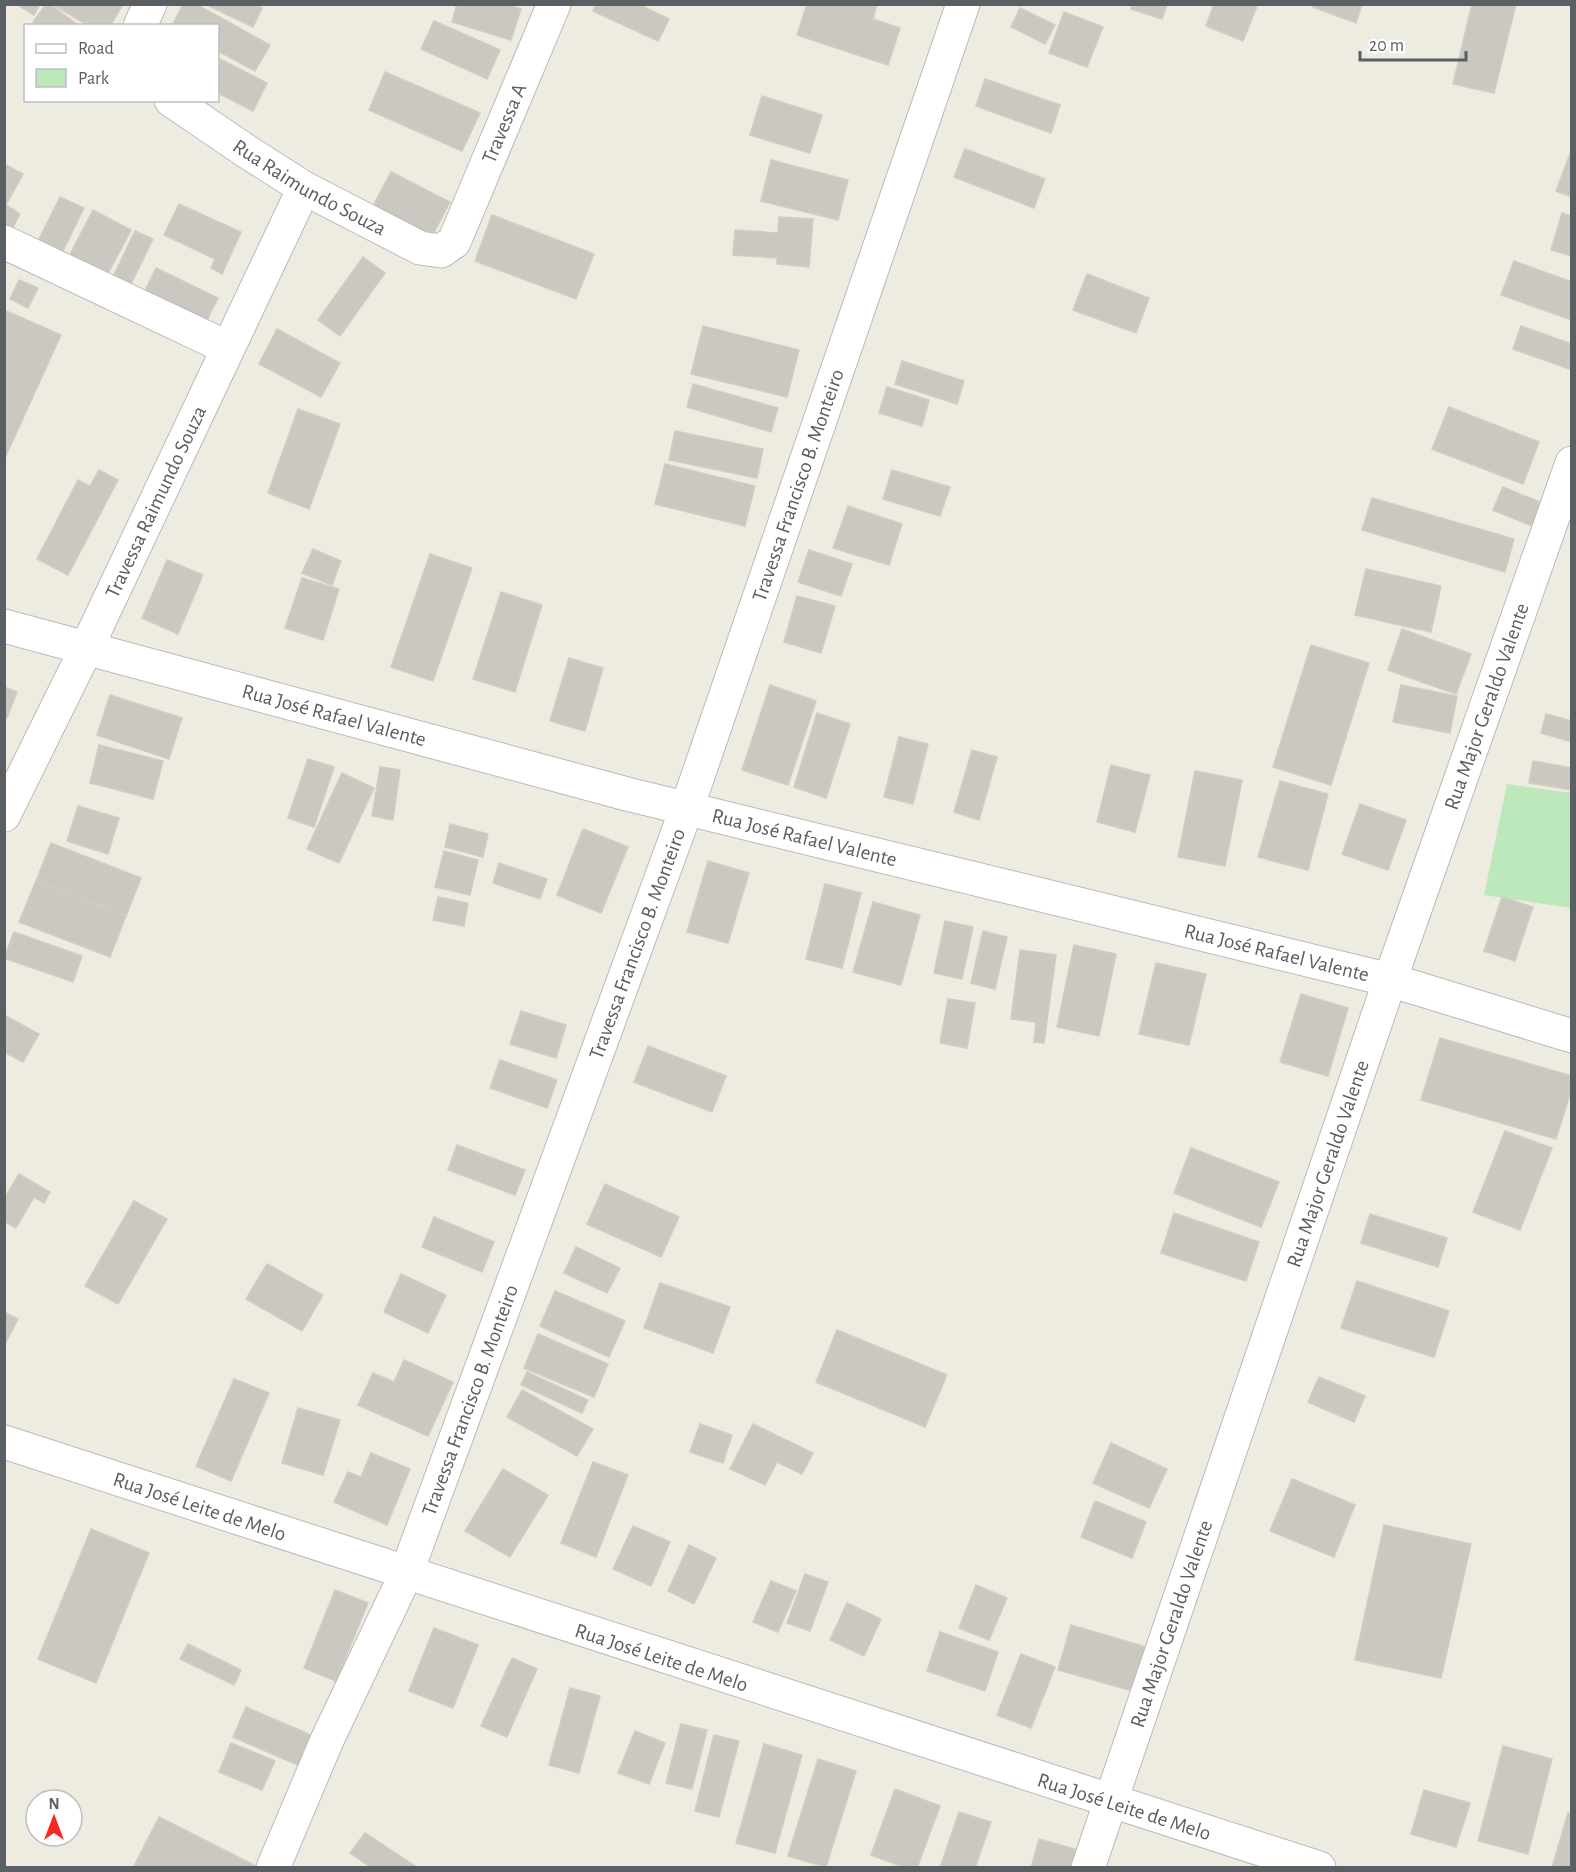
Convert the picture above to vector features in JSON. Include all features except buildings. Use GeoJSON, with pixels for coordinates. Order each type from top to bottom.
{"type":"FeatureCollection","features":[{"type":"Feature","properties":{"kind":"street"},"geometry":{"type":"LineString","coordinates":[[141,24],[150,4]]}},
{"type":"Feature","properties":{"kind":"street","name":"Travessa A"},"geometry":{"type":"LineString","coordinates":[[454,242],[554,4]]}},
{"type":"Feature","properties":{"kind":"street","name":"Travessa Francisco B. Monteiro"},"geometry":{"type":"LineString","coordinates":[[273,1868],[327,1740],[406,1574],[687,808],[963,4]]}},
{"type":"Feature","properties":{"kind":"street","name":"Rua Raimundo Souza"},"geometry":{"type":"LineString","coordinates":[[174,102],[304,188],[420,248],[441,251],[454,242]]}},
{"type":"Feature","properties":{"kind":"street","name":"Travessa Raimundo Souza"},"geometry":{"type":"LineString","coordinates":[[4,815],[86,649],[304,188]]}},
{"type":"Feature","properties":{"kind":"street"},"geometry":{"type":"LineString","coordinates":[[4,242],[228,348]]}},
{"type":"Feature","properties":{"kind":"street","name":"Rua Major Geraldo Valente"},"geometry":{"type":"LineString","coordinates":[[1088,1868],[1390,980],[1572,463]]}},
{"type":"Feature","properties":{"kind":"street","name":"Rua José Rafael Valente"},"geometry":{"type":"LineString","coordinates":[[4,626],[687,808],[1390,980],[1572,1036]]}},
{"type":"Feature","properties":{"kind":"street","name":"Rua José Leite de Melo"},"geometry":{"type":"LineString","coordinates":[[4,1442],[1319,1868]]}},
{"type":"Feature","properties":{"kind":"green space"},"geometry":{"type":"Polygon","coordinates":[[[1507,784],[1571,793],[1571,908],[1484,895],[1507,784]]]}}]}
